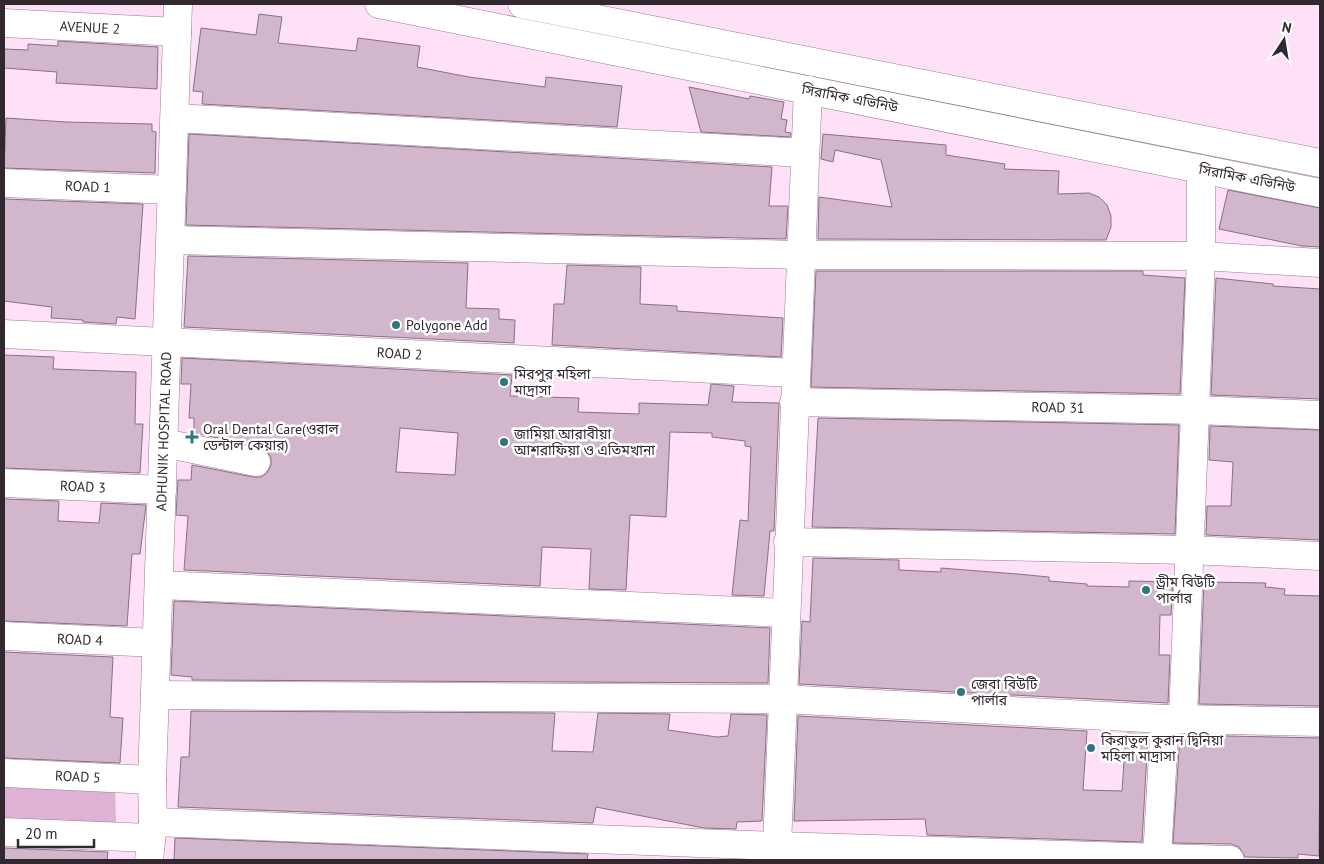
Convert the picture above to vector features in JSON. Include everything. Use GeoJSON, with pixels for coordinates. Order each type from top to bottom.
{"type":"FeatureCollection","features":[{"type":"Feature","properties":{"kind":"street","name":"ADHUNIK HOSPITAL ROAD"},"geometry":{"type":"LineString","coordinates":[[151,840],[178,4]]}},
{"type":"Feature","properties":{"kind":"street","name":"সিরামিক এভিনিউ"},"geometry":{"type":"LineString","coordinates":[[379,4],[1320,193]]}},
{"type":"Feature","properties":{"kind":"street","name":"সিরামিক এভিনিউ"},"geometry":{"type":"LineString","coordinates":[[522,4],[1320,162]]}},
{"type":"Feature","properties":{"kind":"street","name":"AVENUE 2"},"geometry":{"type":"LineString","coordinates":[[4,23],[177,32]]}},
{"type":"Feature","properties":{"kind":"street"},"geometry":{"type":"LineString","coordinates":[[777,846],[781,699],[808,90]]}},
{"type":"Feature","properties":{"kind":"street"},"geometry":{"type":"LineString","coordinates":[[175,118],[805,153]]}},
{"type":"Feature","properties":{"kind":"street"},"geometry":{"type":"LineString","coordinates":[[1157,857],[1174,719],[1188,550],[1201,256],[1201,169]]}},
{"type":"Feature","properties":{"kind":"street","name":"ROAD 1"},"geometry":{"type":"LineString","coordinates":[[4,183],[172,190]]}},
{"type":"Feature","properties":{"kind":"street"},"geometry":{"type":"LineString","coordinates":[[171,240],[800,255],[1201,256],[1320,263]]}},
{"type":"Feature","properties":{"kind":"street","name":"ROAD 2"},"geometry":{"type":"LineString","coordinates":[[4,334],[796,373]]}},
{"type":"Feature","properties":{"kind":"street","name":"ROAD 31"},"geometry":{"type":"LineString","coordinates":[[794,402],[1195,410],[1320,415]]}},
{"type":"Feature","properties":{"kind":"street"},"geometry":{"type":"LineString","coordinates":[[164,443],[256,462]]}},
{"type":"Feature","properties":{"kind":"street","name":"ROAD 3"},"geometry":{"type":"LineString","coordinates":[[4,483],[162,490]]}},
{"type":"Feature","properties":{"kind":"street"},"geometry":{"type":"LineString","coordinates":[[788,542],[1188,550],[1320,556]]}},
{"type":"Feature","properties":{"kind":"street"},"geometry":{"type":"LineString","coordinates":[[159,585],[785,613]]}},
{"type":"Feature","properties":{"kind":"street","name":"ROAD 4"},"geometry":{"type":"LineString","coordinates":[[4,636],[157,643]]}},
{"type":"Feature","properties":{"kind":"street"},"geometry":{"type":"LineString","coordinates":[[155,695],[781,699],[1174,719],[1320,722]]}},
{"type":"Feature","properties":{"kind":"street","name":"ROAD 5"},"geometry":{"type":"LineString","coordinates":[[4,773],[152,780]]}},
{"type":"Feature","properties":{"kind":"street"},"geometry":{"type":"LineString","coordinates":[[4,832],[151,840],[777,846],[1090,858],[1157,857],[1230,860]]}},
{"type":"Feature","properties":{"kind":"shaded area"},"geometry":{"type":"Polygon","coordinates":[[[4,779],[115,782],[116,825],[4,820],[4,779]]]}},
{"type":"Feature","properties":{"kind":"building"},"geometry":{"type":"Polygon","coordinates":[[[259,14],[282,17],[278,43],[356,51],[358,38],[420,46],[417,67],[469,77],[545,87],[546,77],[622,86],[617,127],[202,104],[203,92],[193,91],[201,28],[256,35],[259,14]]]}},
{"type":"Feature","properties":{"kind":"building"},"geometry":{"type":"Polygon","coordinates":[[[58,41],[158,47],[157,89],[56,83],[57,72],[4,68],[4,49],[28,50],[28,44],[58,46],[58,41]]]}},
{"type":"Feature","properties":{"kind":"building"},"geometry":{"type":"Polygon","coordinates":[[[689,87],[749,99],[750,96],[784,102],[781,119],[787,120],[785,132],[791,133],[790,137],[701,132],[689,87]]]}},
{"type":"Feature","properties":{"kind":"building"},"geometry":{"type":"Polygon","coordinates":[[[6,118],[66,122],[152,124],[152,131],[156,132],[155,173],[4,168],[6,118]]]}},
{"type":"Feature","properties":{"kind":"building"},"geometry":{"type":"Polygon","coordinates":[[[189,134],[772,167],[769,206],[788,206],[786,239],[186,225],[189,134]]]}},
{"type":"Feature","properties":{"kind":"building"},"geometry":{"type":"Polygon","coordinates":[[[823,134],[946,145],[946,155],[1005,164],[1004,169],[1059,171],[1058,194],[1089,193],[1099,197],[1107,205],[1111,216],[1111,227],[1106,240],[818,239],[819,197],[892,207],[881,160],[835,150],[833,162],[821,159],[823,134]]]}},
{"type":"Feature","properties":{"kind":"building"},"geometry":{"type":"Polygon","coordinates":[[[1228,190],[1320,208],[1320,247],[1302,246],[1219,229],[1228,190]]]}},
{"type":"Feature","properties":{"kind":"building"},"geometry":{"type":"Polygon","coordinates":[[[4,199],[143,204],[135,319],[117,317],[116,324],[51,318],[52,307],[4,301],[4,199]]]}},
{"type":"Feature","properties":{"kind":"building"},"geometry":{"type":"Polygon","coordinates":[[[188,256],[468,263],[466,308],[499,309],[499,319],[515,320],[514,343],[184,327],[188,256]]]}},
{"type":"Feature","properties":{"kind":"building"},"geometry":{"type":"Polygon","coordinates":[[[567,265],[641,267],[640,304],[677,306],[677,311],[783,318],[781,357],[552,345],[554,304],[564,304],[567,265]]]}},
{"type":"Feature","properties":{"kind":"building"},"geometry":{"type":"Polygon","coordinates":[[[816,271],[1143,271],[1143,275],[1185,278],[1180,394],[811,387],[816,271]]]}},
{"type":"Feature","properties":{"kind":"building"},"geometry":{"type":"Polygon","coordinates":[[[1216,278],[1273,284],[1273,286],[1320,289],[1320,399],[1211,395],[1216,278]]]}},
{"type":"Feature","properties":{"kind":"building"},"geometry":{"type":"Polygon","coordinates":[[[4,355],[54,357],[53,369],[136,372],[135,424],[143,424],[140,473],[4,468],[4,355]]]}},
{"type":"Feature","properties":{"kind":"building"},"geometry":{"type":"Polygon","coordinates":[[[182,358],[512,375],[510,396],[579,398],[578,412],[639,414],[639,403],[708,405],[711,384],[734,386],[732,402],[779,403],[774,531],[770,531],[764,596],[732,595],[740,520],[748,521],[751,447],[745,446],[745,441],[712,437],[712,433],[670,432],[666,517],[630,515],[626,590],[589,589],[591,549],[542,547],[540,586],[184,570],[188,516],[176,515],[178,480],[191,480],[192,465],[261,477],[267,473],[271,465],[271,457],[266,450],[260,447],[194,433],[194,418],[189,418],[191,384],[181,384],[182,358]],[[400,428],[396,472],[455,475],[458,433],[400,428]]]}},
{"type":"Feature","properties":{"kind":"building"},"geometry":{"type":"Polygon","coordinates":[[[818,418],[1179,425],[1175,534],[812,527],[818,418]]]}},
{"type":"Feature","properties":{"kind":"building"},"geometry":{"type":"Polygon","coordinates":[[[1210,426],[1320,430],[1320,540],[1206,535],[1207,506],[1231,506],[1233,462],[1209,460],[1210,426]]]}},
{"type":"Feature","properties":{"kind":"building"},"geometry":{"type":"Polygon","coordinates":[[[4,499],[59,501],[58,521],[99,523],[101,503],[146,505],[140,554],[132,554],[127,626],[4,621],[4,499]]]}},
{"type":"Feature","properties":{"kind":"building"},"geometry":{"type":"Polygon","coordinates":[[[813,558],[899,560],[899,570],[941,572],[941,568],[1017,574],[1049,577],[1049,581],[1087,584],[1087,586],[1129,587],[1129,581],[1173,582],[1171,615],[1160,615],[1159,655],[1170,655],[1168,703],[799,684],[802,621],[810,622],[813,558]]]}},
{"type":"Feature","properties":{"kind":"building"},"geometry":{"type":"Polygon","coordinates":[[[1204,582],[1266,583],[1265,587],[1285,589],[1284,595],[1320,596],[1320,706],[1199,704],[1204,582]]]}},
{"type":"Feature","properties":{"kind":"building"},"geometry":{"type":"Polygon","coordinates":[[[174,601],[770,628],[768,683],[192,680],[192,677],[171,675],[174,601]]]}},
{"type":"Feature","properties":{"kind":"building"},"geometry":{"type":"Polygon","coordinates":[[[4,652],[113,657],[110,717],[123,718],[120,763],[4,758],[4,652]]]}},
{"type":"Feature","properties":{"kind":"building"},"geometry":{"type":"Polygon","coordinates":[[[191,711],[555,713],[552,751],[593,752],[598,713],[670,714],[668,730],[717,737],[728,736],[731,714],[767,715],[762,821],[737,822],[736,829],[704,828],[596,807],[593,823],[178,807],[181,757],[189,757],[191,711]]]}},
{"type":"Feature","properties":{"kind":"building"},"geometry":{"type":"Polygon","coordinates":[[[798,716],[1087,731],[1083,790],[1122,791],[1126,733],[1148,734],[1142,842],[927,835],[925,819],[794,821],[798,716]]]}},
{"type":"Feature","properties":{"kind":"building"},"geometry":{"type":"Polygon","coordinates":[[[1180,735],[1320,738],[1319,856],[1298,854],[1298,858],[1245,857],[1239,847],[1231,844],[1173,843],[1180,735]]]}},
{"type":"Feature","properties":{"kind":"building"},"geometry":{"type":"Polygon","coordinates":[[[175,838],[588,854],[587,860],[174,860],[175,838]]]}},
{"type":"Feature","properties":{"kind":"building"},"geometry":{"type":"Polygon","coordinates":[[[4,848],[108,852],[107,860],[4,860],[4,848]]]}},
{"type":"Feature","properties":{"kind":"place","name":"Polygone Add"},"geometry":{"type":"Point","coordinates":[396,325]}},
{"type":"Feature","properties":{"kind":"place","name":"মিরপুর মহিলা মাদ্রাসা"},"geometry":{"type":"Point","coordinates":[504,382]}},
{"type":"Feature","properties":{"kind":"place","name":"Oral Dental Care(ওরাল ডেন্টাল কেয়ার)"},"geometry":{"type":"Point","coordinates":[192,437]}},
{"type":"Feature","properties":{"kind":"place","name":"জামিয়া আরাবীয়া আশরাফিয়া ও এতিমখানা"},"geometry":{"type":"Point","coordinates":[504,442]}},
{"type":"Feature","properties":{"kind":"place","name":"ড্রীম বিউটি পার্লার"},"geometry":{"type":"Point","coordinates":[1146,590]}},
{"type":"Feature","properties":{"kind":"place","name":"জেবা বিউটি পার্লার"},"geometry":{"type":"Point","coordinates":[961,692]}},
{"type":"Feature","properties":{"kind":"place","name":"কিরাতুল কুরান দ্বিনিয়া মহিলা মাদ্রাসা"},"geometry":{"type":"Point","coordinates":[1091,748]}}]}
